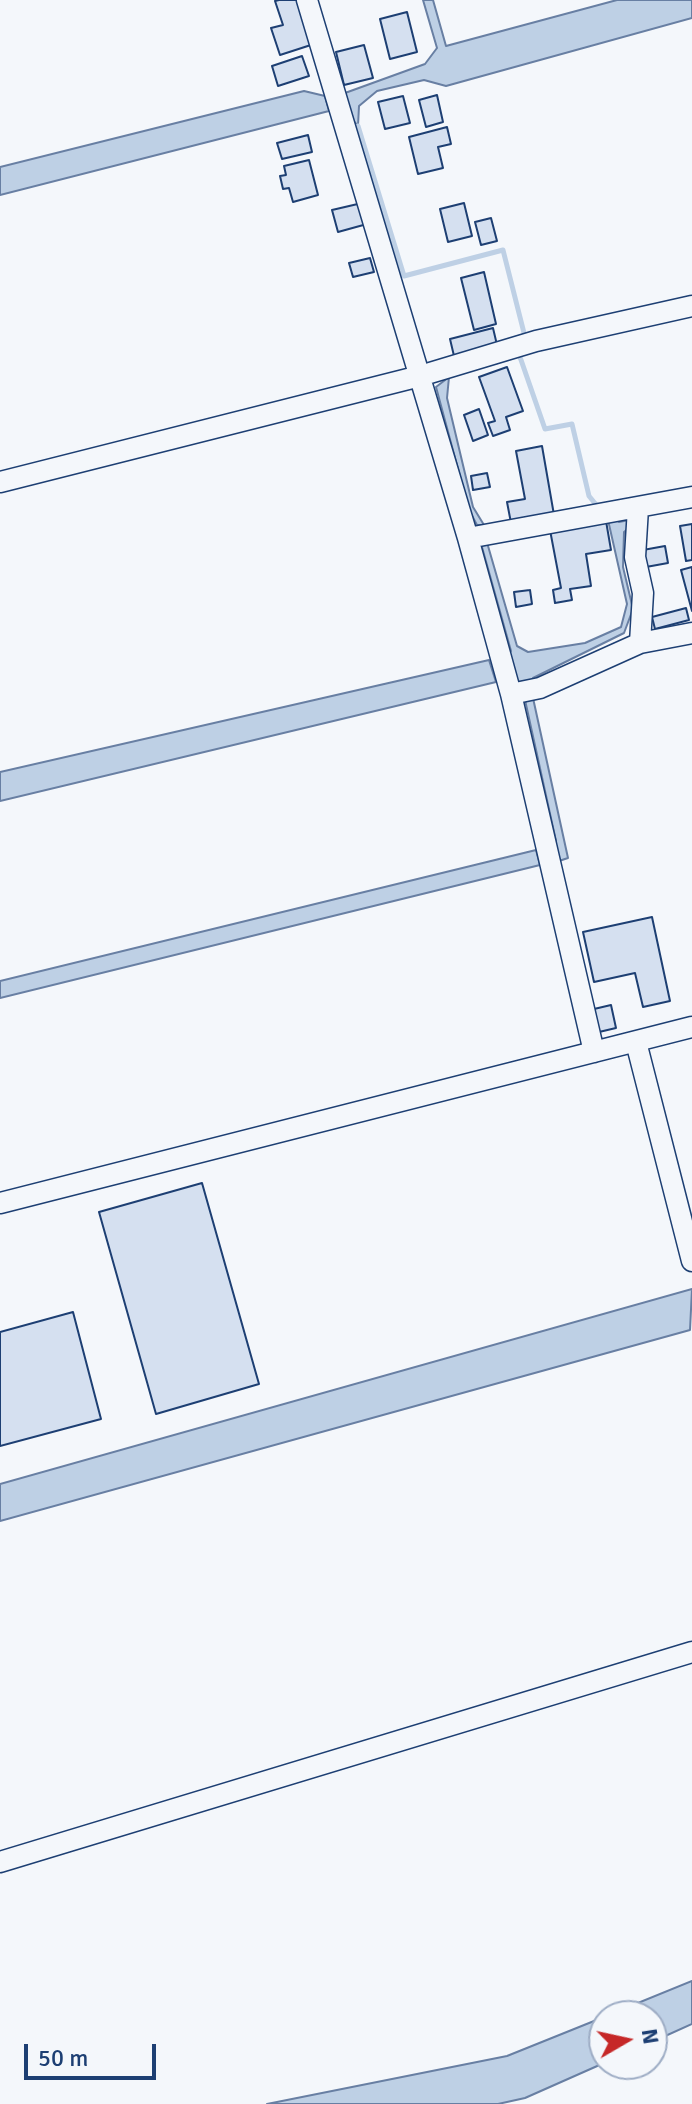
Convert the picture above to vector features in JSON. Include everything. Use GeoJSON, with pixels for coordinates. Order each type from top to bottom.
{"type":"FeatureCollection","features":[{"type":"Feature","properties":{"kind":"street"},"geometry":{"type":"LineString","coordinates":[[307,0],[468,538],[511,694],[594,1052]]}},
{"type":"Feature","properties":{"kind":"street"},"geometry":{"type":"LineString","coordinates":[[0,482],[420,376],[536,341],[692,306]]}},
{"type":"Feature","properties":{"kind":"street"},"geometry":{"type":"LineString","coordinates":[[468,538],[692,497]]}},
{"type":"Feature","properties":{"kind":"street"},"geometry":{"type":"LineString","coordinates":[[638,508],[635,557],[643,593],[640,643]]}},
{"type":"Feature","properties":{"kind":"street"},"geometry":{"type":"LineString","coordinates":[[511,694],[540,688],[640,643],[692,633]]}},
{"type":"Feature","properties":{"kind":"street"},"geometry":{"type":"LineString","coordinates":[[0,1203],[692,1027]]}},
{"type":"Feature","properties":{"kind":"street"},"geometry":{"type":"LineString","coordinates":[[636,1042],[692,1261]]}},
{"type":"Feature","properties":{"kind":"street"},"geometry":{"type":"LineString","coordinates":[[0,1862],[692,1652]]}},
{"type":"Feature","properties":{"kind":"water"},"geometry":{"type":"Polygon","coordinates":[[[423,0],[433,0],[446,46],[617,0],[692,0],[692,18],[446,86],[424,80],[377,91],[359,106],[358,126],[349,116],[345,93],[425,64],[437,48],[423,0]]]}},
{"type":"Feature","properties":{"kind":"water"},"geometry":{"type":"Polygon","coordinates":[[[304,91],[325,96],[329,111],[0,195],[0,167],[304,91]]]}},
{"type":"Feature","properties":{"kind":"water"},"geometry":{"type":"Polygon","coordinates":[[[449,377],[447,398],[473,507],[484,525],[477,525],[469,510],[436,387],[449,377]]]}},
{"type":"Feature","properties":{"kind":"water"},"geometry":{"type":"Polygon","coordinates":[[[634,519],[634,524],[624,532],[623,567],[633,609],[624,633],[533,678],[530,683],[520,684],[513,678],[507,657],[511,651],[480,540],[486,539],[517,646],[528,652],[585,643],[621,627],[627,604],[608,520],[619,522],[634,519]]]}},
{"type":"Feature","properties":{"kind":"water"},"geometry":{"type":"Polygon","coordinates":[[[489,660],[496,682],[0,801],[0,772],[489,660]]]}},
{"type":"Feature","properties":{"kind":"water"},"geometry":{"type":"Polygon","coordinates":[[[533,698],[568,858],[556,862],[551,846],[556,841],[525,700],[533,698]]]}},
{"type":"Feature","properties":{"kind":"water"},"geometry":{"type":"Polygon","coordinates":[[[536,850],[540,865],[0,998],[0,981],[536,850]]]}},
{"type":"Feature","properties":{"kind":"water"},"geometry":{"type":"Polygon","coordinates":[[[692,1289],[690,1330],[0,1521],[0,1484],[692,1289]]]}},
{"type":"Feature","properties":{"kind":"water"},"geometry":{"type":"Polygon","coordinates":[[[692,1981],[692,2024],[668,2035],[668,2000],[645,2000],[692,1981]]]}},
{"type":"Feature","properties":{"kind":"water"},"geometry":{"type":"Polygon","coordinates":[[[588,2023],[588,2070],[525,2098],[498,2104],[267,2104],[507,2056],[588,2023]]]}},
{"type":"Feature","properties":{"kind":"building"},"geometry":{"type":"Polygon","coordinates":[[[300,0],[314,44],[280,55],[271,28],[283,25],[275,1],[300,0]]]}},
{"type":"Feature","properties":{"kind":"building"},"geometry":{"type":"Polygon","coordinates":[[[407,12],[417,52],[390,59],[380,19],[407,12]]]}},
{"type":"Feature","properties":{"kind":"building"},"geometry":{"type":"Polygon","coordinates":[[[364,45],[373,78],[344,85],[336,52],[364,45]]]}},
{"type":"Feature","properties":{"kind":"building"},"geometry":{"type":"Polygon","coordinates":[[[302,56],[309,76],[278,86],[272,66],[302,56]]]}},
{"type":"Feature","properties":{"kind":"building"},"geometry":{"type":"Polygon","coordinates":[[[437,95],[443,122],[426,127],[419,100],[437,95]]]}},
{"type":"Feature","properties":{"kind":"building"},"geometry":{"type":"Polygon","coordinates":[[[403,96],[410,123],[385,129],[378,102],[403,96]]]}},
{"type":"Feature","properties":{"kind":"building"},"geometry":{"type":"Polygon","coordinates":[[[447,127],[451,144],[438,147],[443,168],[418,174],[409,137],[447,127]]]}},
{"type":"Feature","properties":{"kind":"building"},"geometry":{"type":"Polygon","coordinates":[[[308,135],[312,152],[282,159],[277,143],[308,135]]]}},
{"type":"Feature","properties":{"kind":"building"},"geometry":{"type":"Polygon","coordinates":[[[309,160],[318,195],[293,202],[289,188],[283,189],[280,176],[286,175],[284,166],[309,160]]]}},
{"type":"Feature","properties":{"kind":"building"},"geometry":{"type":"Polygon","coordinates":[[[362,203],[367,224],[338,232],[332,210],[362,203]]]}},
{"type":"Feature","properties":{"kind":"building"},"geometry":{"type":"Polygon","coordinates":[[[464,203],[472,236],[448,242],[440,209],[464,203]]]}},
{"type":"Feature","properties":{"kind":"building"},"geometry":{"type":"Polygon","coordinates":[[[491,218],[497,241],[481,245],[475,222],[491,218]]]}},
{"type":"Feature","properties":{"kind":"building"},"geometry":{"type":"Polygon","coordinates":[[[370,258],[374,272],[353,277],[349,263],[370,258]]]}},
{"type":"Feature","properties":{"kind":"building"},"geometry":{"type":"Polygon","coordinates":[[[484,272],[496,324],[474,330],[461,278],[484,272]]]}},
{"type":"Feature","properties":{"kind":"building"},"geometry":{"type":"Polygon","coordinates":[[[493,328],[497,345],[454,356],[450,339],[493,328]]]}},
{"type":"Feature","properties":{"kind":"building"},"geometry":{"type":"Polygon","coordinates":[[[507,367],[523,411],[506,417],[510,430],[493,436],[488,423],[495,421],[479,377],[507,367]]]}},
{"type":"Feature","properties":{"kind":"building"},"geometry":{"type":"Polygon","coordinates":[[[479,409],[488,435],[473,441],[464,415],[479,409]]]}},
{"type":"Feature","properties":{"kind":"building"},"geometry":{"type":"Polygon","coordinates":[[[542,446],[554,515],[511,523],[507,502],[525,499],[516,451],[542,446]]]}},
{"type":"Feature","properties":{"kind":"building"},"geometry":{"type":"Polygon","coordinates":[[[487,473],[490,487],[473,490],[471,476],[487,473]]]}},
{"type":"Feature","properties":{"kind":"building"},"geometry":{"type":"Polygon","coordinates":[[[606,521],[611,550],[586,554],[591,586],[570,589],[572,600],[555,603],[553,590],[561,588],[550,530],[606,521]]]}},
{"type":"Feature","properties":{"kind":"building"},"geometry":{"type":"Polygon","coordinates":[[[692,524],[692,560],[686,561],[680,526],[692,524]]]}},
{"type":"Feature","properties":{"kind":"building"},"geometry":{"type":"Polygon","coordinates":[[[665,546],[668,563],[646,567],[643,550],[665,546]]]}},
{"type":"Feature","properties":{"kind":"building"},"geometry":{"type":"Polygon","coordinates":[[[692,567],[692,611],[681,570],[692,567]]]}},
{"type":"Feature","properties":{"kind":"building"},"geometry":{"type":"Polygon","coordinates":[[[530,590],[532,604],[516,607],[514,592],[530,590]]]}},
{"type":"Feature","properties":{"kind":"building"},"geometry":{"type":"Polygon","coordinates":[[[686,608],[689,620],[655,629],[652,617],[686,608]]]}},
{"type":"Feature","properties":{"kind":"building"},"geometry":{"type":"Polygon","coordinates":[[[652,917],[670,1001],[643,1007],[635,973],[594,982],[583,932],[652,917]]]}},
{"type":"Feature","properties":{"kind":"building"},"geometry":{"type":"Polygon","coordinates":[[[611,1005],[616,1028],[599,1032],[594,1009],[611,1005]]]}},
{"type":"Feature","properties":{"kind":"building"},"geometry":{"type":"Polygon","coordinates":[[[202,1183],[259,1384],[156,1414],[99,1212],[202,1183]]]}},
{"type":"Feature","properties":{"kind":"building"},"geometry":{"type":"Polygon","coordinates":[[[73,1312],[101,1419],[0,1446],[0,1332],[73,1312]]]}},
{"type":"Feature","properties":{"kind":"waterway"},"geometry":{"type":"LineString","coordinates":[[358,126],[404,276],[503,250],[524,333]]}},
{"type":"Feature","properties":{"kind":"waterway"},"geometry":{"type":"LineString","coordinates":[[520,357],[545,429],[572,424],[589,496],[598,507]]}}]}
